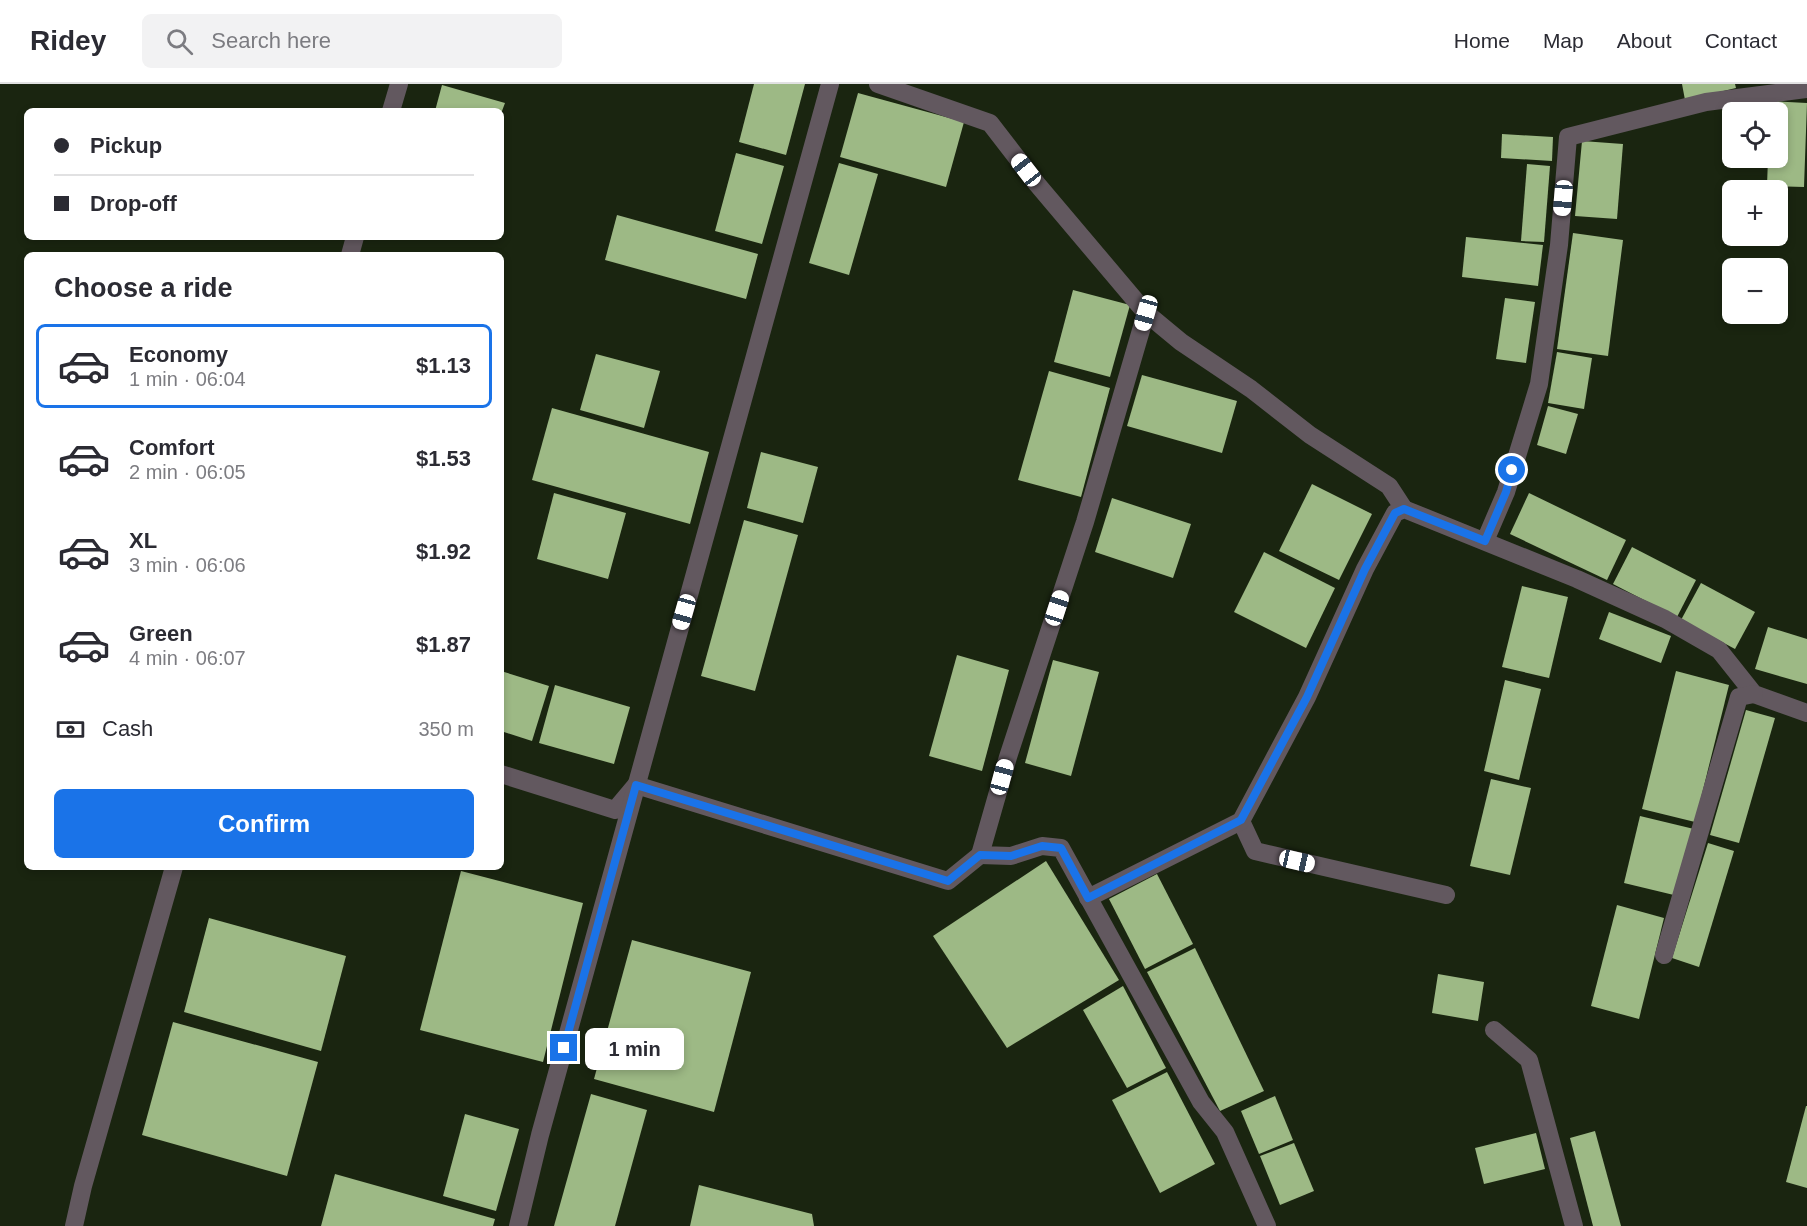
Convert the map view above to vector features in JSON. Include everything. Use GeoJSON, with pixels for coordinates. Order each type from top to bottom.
{"type":"FeatureCollection","features":[{"type":"Feature","properties":{"kind":"street"},"geometry":{"type":"LineString","coordinates":[[392,108],[399,84]]}},
{"type":"Feature","properties":{"kind":"street"},"geometry":{"type":"LineString","coordinates":[[518,1226],[540,1135],[830,84]]}},
{"type":"Feature","properties":{"kind":"street"},"geometry":{"type":"LineString","coordinates":[[878,84],[990,123],[1037,184],[1146,313],[1181,342],[1251,389],[1310,435],[1389,486],[1404,509],[1577,579],[1665,619],[1719,650],[1754,694]]}},
{"type":"Feature","properties":{"kind":"street"},"geometry":{"type":"LineString","coordinates":[[1485,541],[1506,492],[1539,384],[1559,244],[1568,137],[1706,102],[1807,89]]}},
{"type":"Feature","properties":{"kind":"street"},"geometry":{"type":"LineString","coordinates":[[636,785],[948,881],[980,855],[1008,757],[1085,522],[1146,313]]}},
{"type":"Feature","properties":{"kind":"street"},"geometry":{"type":"LineString","coordinates":[[1088,898],[1241,820],[1307,697],[1365,569],[1395,513],[1404,509]]}},
{"type":"Feature","properties":{"kind":"street"},"geometry":{"type":"LineString","coordinates":[[1664,955],[1739,697],[1754,694],[1807,713]]}},
{"type":"Feature","properties":{"kind":"street"},"geometry":{"type":"LineString","coordinates":[[504,775],[615,810],[636,785]]}},
{"type":"Feature","properties":{"kind":"street"},"geometry":{"type":"LineString","coordinates":[[1241,820],[1254,851],[1446,895]]}},
{"type":"Feature","properties":{"kind":"street"},"geometry":{"type":"LineString","coordinates":[[980,855],[1011,856],[1042,846],[1061,848],[1201,1102],[1225,1132],[1267,1226]]}},
{"type":"Feature","properties":{"kind":"street"},"geometry":{"type":"LineString","coordinates":[[74,1226],[83,1186],[173,870]]}},
{"type":"Feature","properties":{"kind":"street"},"geometry":{"type":"LineString","coordinates":[[1494,1030],[1529,1059],[1574,1226]]}},
{"type":"Feature","properties":{"kind":"building"},"geometry":{"type":"Polygon","coordinates":[[[754,84],[805,84],[786,155],[739,142],[754,84]]]}},
{"type":"Feature","properties":{"kind":"building"},"geometry":{"type":"Polygon","coordinates":[[[1682,84],[1735,84],[1736,88],[1685,100],[1682,84]]]}},
{"type":"Feature","properties":{"kind":"building"},"geometry":{"type":"Polygon","coordinates":[[[442,85],[505,103],[503,108],[436,108],[442,85]]]}},
{"type":"Feature","properties":{"kind":"building"},"geometry":{"type":"Polygon","coordinates":[[[858,93],[964,122],[946,187],[840,157],[858,93]]]}},
{"type":"Feature","properties":{"kind":"building"},"geometry":{"type":"Polygon","coordinates":[[[1770,101],[1807,103],[1804,187],[1788,187],[1788,180],[1767,180],[1768,168],[1788,168],[1788,102],[1770,101]]]}},
{"type":"Feature","properties":{"kind":"building"},"geometry":{"type":"Polygon","coordinates":[[[1502,134],[1553,137],[1552,161],[1501,158],[1502,134]]]}},
{"type":"Feature","properties":{"kind":"building"},"geometry":{"type":"Polygon","coordinates":[[[1582,141],[1623,144],[1617,219],[1575,216],[1582,141]]]}},
{"type":"Feature","properties":{"kind":"building"},"geometry":{"type":"Polygon","coordinates":[[[736,153],[784,166],[762,244],[715,231],[736,153]]]}},
{"type":"Feature","properties":{"kind":"building"},"geometry":{"type":"Polygon","coordinates":[[[839,163],[878,174],[849,275],[809,263],[839,163]]]}},
{"type":"Feature","properties":{"kind":"building"},"geometry":{"type":"Polygon","coordinates":[[[1527,164],[1550,166],[1544,242],[1521,241],[1527,164]]]}},
{"type":"Feature","properties":{"kind":"building"},"geometry":{"type":"Polygon","coordinates":[[[617,215],[758,254],[746,299],[605,260],[617,215]]]}},
{"type":"Feature","properties":{"kind":"building"},"geometry":{"type":"Polygon","coordinates":[[[1573,233],[1623,240],[1608,356],[1557,349],[1573,233]]]}},
{"type":"Feature","properties":{"kind":"building"},"geometry":{"type":"Polygon","coordinates":[[[1466,237],[1543,245],[1538,286],[1462,277],[1466,237]]]}},
{"type":"Feature","properties":{"kind":"building"},"geometry":{"type":"Polygon","coordinates":[[[1073,290],[1130,305],[1110,377],[1054,362],[1073,290]]]}},
{"type":"Feature","properties":{"kind":"building"},"geometry":{"type":"Polygon","coordinates":[[[1505,298],[1535,302],[1526,363],[1496,359],[1505,298]]]}},
{"type":"Feature","properties":{"kind":"building"},"geometry":{"type":"Polygon","coordinates":[[[1557,352],[1592,358],[1584,409],[1548,403],[1557,352]]]}},
{"type":"Feature","properties":{"kind":"building"},"geometry":{"type":"Polygon","coordinates":[[[596,354],[660,371],[644,428],[580,410],[596,354]]]}},
{"type":"Feature","properties":{"kind":"building"},"geometry":{"type":"Polygon","coordinates":[[[1049,371],[1110,388],[1081,497],[1018,480],[1049,371]]]}},
{"type":"Feature","properties":{"kind":"building"},"geometry":{"type":"Polygon","coordinates":[[[1142,375],[1237,401],[1222,453],[1127,426],[1142,375]]]}},
{"type":"Feature","properties":{"kind":"building"},"geometry":{"type":"Polygon","coordinates":[[[1548,406],[1578,414],[1566,454],[1537,445],[1548,406]]]}},
{"type":"Feature","properties":{"kind":"building"},"geometry":{"type":"Polygon","coordinates":[[[552,408],[709,452],[690,524],[532,480],[552,408]]]}},
{"type":"Feature","properties":{"kind":"building"},"geometry":{"type":"Polygon","coordinates":[[[761,452],[818,467],[803,523],[747,508],[761,452]]]}},
{"type":"Feature","properties":{"kind":"building"},"geometry":{"type":"Polygon","coordinates":[[[1312,484],[1372,514],[1339,580],[1279,551],[1312,484]]]}},
{"type":"Feature","properties":{"kind":"building"},"geometry":{"type":"Polygon","coordinates":[[[554,493],[626,513],[608,579],[537,559],[554,493]]]}},
{"type":"Feature","properties":{"kind":"building"},"geometry":{"type":"Polygon","coordinates":[[[1529,493],[1626,540],[1607,580],[1510,534],[1529,493]]]}},
{"type":"Feature","properties":{"kind":"building"},"geometry":{"type":"Polygon","coordinates":[[[1112,498],[1191,524],[1173,578],[1095,552],[1112,498]]]}},
{"type":"Feature","properties":{"kind":"building"},"geometry":{"type":"Polygon","coordinates":[[[744,520],[798,535],[755,691],[701,676],[744,520]]]}},
{"type":"Feature","properties":{"kind":"building"},"geometry":{"type":"Polygon","coordinates":[[[1632,547],[1696,580],[1677,617],[1613,584],[1632,547]]]}},
{"type":"Feature","properties":{"kind":"building"},"geometry":{"type":"Polygon","coordinates":[[[1264,552],[1335,588],[1306,648],[1234,612],[1264,552]]]}},
{"type":"Feature","properties":{"kind":"building"},"geometry":{"type":"Polygon","coordinates":[[[1701,583],[1755,612],[1735,649],[1681,620],[1701,583]]]}},
{"type":"Feature","properties":{"kind":"building"},"geometry":{"type":"Polygon","coordinates":[[[1522,586],[1568,597],[1549,678],[1502,667],[1522,586]]]}},
{"type":"Feature","properties":{"kind":"building"},"geometry":{"type":"Polygon","coordinates":[[[1609,612],[1671,636],[1661,663],[1599,639],[1609,612]]]}},
{"type":"Feature","properties":{"kind":"building"},"geometry":{"type":"Polygon","coordinates":[[[1768,627],[1807,639],[1807,684],[1755,669],[1768,627]]]}},
{"type":"Feature","properties":{"kind":"building"},"geometry":{"type":"Polygon","coordinates":[[[957,655],[1009,670],[982,771],[929,756],[957,655]]]}},
{"type":"Feature","properties":{"kind":"building"},"geometry":{"type":"Polygon","coordinates":[[[1053,660],[1099,672],[1071,776],[1025,763],[1053,660]]]}},
{"type":"Feature","properties":{"kind":"building"},"geometry":{"type":"Polygon","coordinates":[[[1676,671],[1729,685],[1695,822],[1642,809],[1676,671]]]}},
{"type":"Feature","properties":{"kind":"building"},"geometry":{"type":"Polygon","coordinates":[[[504,672],[549,686],[532,741],[504,732],[504,672]]]}},
{"type":"Feature","properties":{"kind":"building"},"geometry":{"type":"Polygon","coordinates":[[[1505,680],[1541,689],[1519,780],[1484,771],[1505,680]]]}},
{"type":"Feature","properties":{"kind":"building"},"geometry":{"type":"Polygon","coordinates":[[[555,685],[630,707],[614,764],[539,743],[555,685]]]}},
{"type":"Feature","properties":{"kind":"building"},"geometry":{"type":"Polygon","coordinates":[[[1746,710],[1775,718],[1739,843],[1710,835],[1746,710]]]}},
{"type":"Feature","properties":{"kind":"building"},"geometry":{"type":"Polygon","coordinates":[[[1491,779],[1531,788],[1510,875],[1470,866],[1491,779]]]}},
{"type":"Feature","properties":{"kind":"building"},"geometry":{"type":"Polygon","coordinates":[[[1640,816],[1694,829],[1678,896],[1624,883],[1640,816]]]}},
{"type":"Feature","properties":{"kind":"building"},"geometry":{"type":"Polygon","coordinates":[[[1708,843],[1734,851],[1699,967],[1672,958],[1708,843]]]}},
{"type":"Feature","properties":{"kind":"building"},"geometry":{"type":"Polygon","coordinates":[[[1046,861],[1119,980],[1007,1048],[933,936],[1046,861]]]}},
{"type":"Feature","properties":{"kind":"building"},"geometry":{"type":"Polygon","coordinates":[[[461,871],[583,903],[543,1062],[420,1030],[461,871]]]}},
{"type":"Feature","properties":{"kind":"building"},"geometry":{"type":"Polygon","coordinates":[[[1157,874],[1193,944],[1145,969],[1109,899],[1157,874]]]}},
{"type":"Feature","properties":{"kind":"building"},"geometry":{"type":"Polygon","coordinates":[[[1617,905],[1664,918],[1639,1019],[1591,1006],[1617,905]]]}},
{"type":"Feature","properties":{"kind":"building"},"geometry":{"type":"Polygon","coordinates":[[[209,918],[346,956],[321,1051],[184,1012],[209,918]]]}},
{"type":"Feature","properties":{"kind":"building"},"geometry":{"type":"Polygon","coordinates":[[[632,940],[751,972],[714,1112],[594,1079],[632,940]]]}},
{"type":"Feature","properties":{"kind":"building"},"geometry":{"type":"Polygon","coordinates":[[[1195,948],[1264,1091],[1220,1111],[1147,972],[1195,948]]]}},
{"type":"Feature","properties":{"kind":"building"},"geometry":{"type":"Polygon","coordinates":[[[1438,974],[1484,982],[1478,1021],[1432,1013],[1438,974]]]}},
{"type":"Feature","properties":{"kind":"building"},"geometry":{"type":"Polygon","coordinates":[[[1123,986],[1166,1068],[1127,1088],[1083,1010],[1123,986]]]}},
{"type":"Feature","properties":{"kind":"building"},"geometry":{"type":"Polygon","coordinates":[[[173,1022],[318,1062],[287,1176],[142,1135],[173,1022]]]}},
{"type":"Feature","properties":{"kind":"building"},"geometry":{"type":"Polygon","coordinates":[[[1167,1072],[1215,1164],[1160,1193],[1112,1100],[1167,1072]]]}},
{"type":"Feature","properties":{"kind":"building"},"geometry":{"type":"Polygon","coordinates":[[[591,1094],[647,1110],[615,1226],[554,1226],[591,1094]]]}},
{"type":"Feature","properties":{"kind":"building"},"geometry":{"type":"Polygon","coordinates":[[[1275,1096],[1293,1140],[1259,1154],[1241,1111],[1275,1096]]]}},
{"type":"Feature","properties":{"kind":"building"},"geometry":{"type":"Polygon","coordinates":[[[1807,1106],[1807,1188],[1786,1182],[1807,1106]]]}},
{"type":"Feature","properties":{"kind":"building"},"geometry":{"type":"Polygon","coordinates":[[[465,1114],[519,1129],[496,1211],[443,1196],[465,1114]]]}},
{"type":"Feature","properties":{"kind":"building"},"geometry":{"type":"Polygon","coordinates":[[[1595,1131],[1621,1226],[1593,1226],[1570,1138],[1595,1131]]]}},
{"type":"Feature","properties":{"kind":"building"},"geometry":{"type":"Polygon","coordinates":[[[1536,1133],[1545,1169],[1484,1184],[1475,1148],[1536,1133]]]}},
{"type":"Feature","properties":{"kind":"building"},"geometry":{"type":"Polygon","coordinates":[[[1294,1143],[1314,1191],[1280,1205],[1260,1156],[1294,1143]]]}},
{"type":"Feature","properties":{"kind":"building"},"geometry":{"type":"Polygon","coordinates":[[[335,1174],[495,1219],[493,1226],[321,1226],[335,1174]]]}},
{"type":"Feature","properties":{"kind":"building"},"geometry":{"type":"Polygon","coordinates":[[[699,1185],[812,1214],[814,1226],[690,1226],[699,1185]]]}},
{"type":"Feature","properties":{"kind":"route"},"geometry":{"type":"LineString","coordinates":[[564,1048],[636,785],[948,881],[980,855],[1011,856],[1042,846],[1061,848],[1088,898],[1241,820],[1307,697],[1365,569],[1395,513],[1404,509],[1485,541],[1506,492],[1512,470]]}}]}
